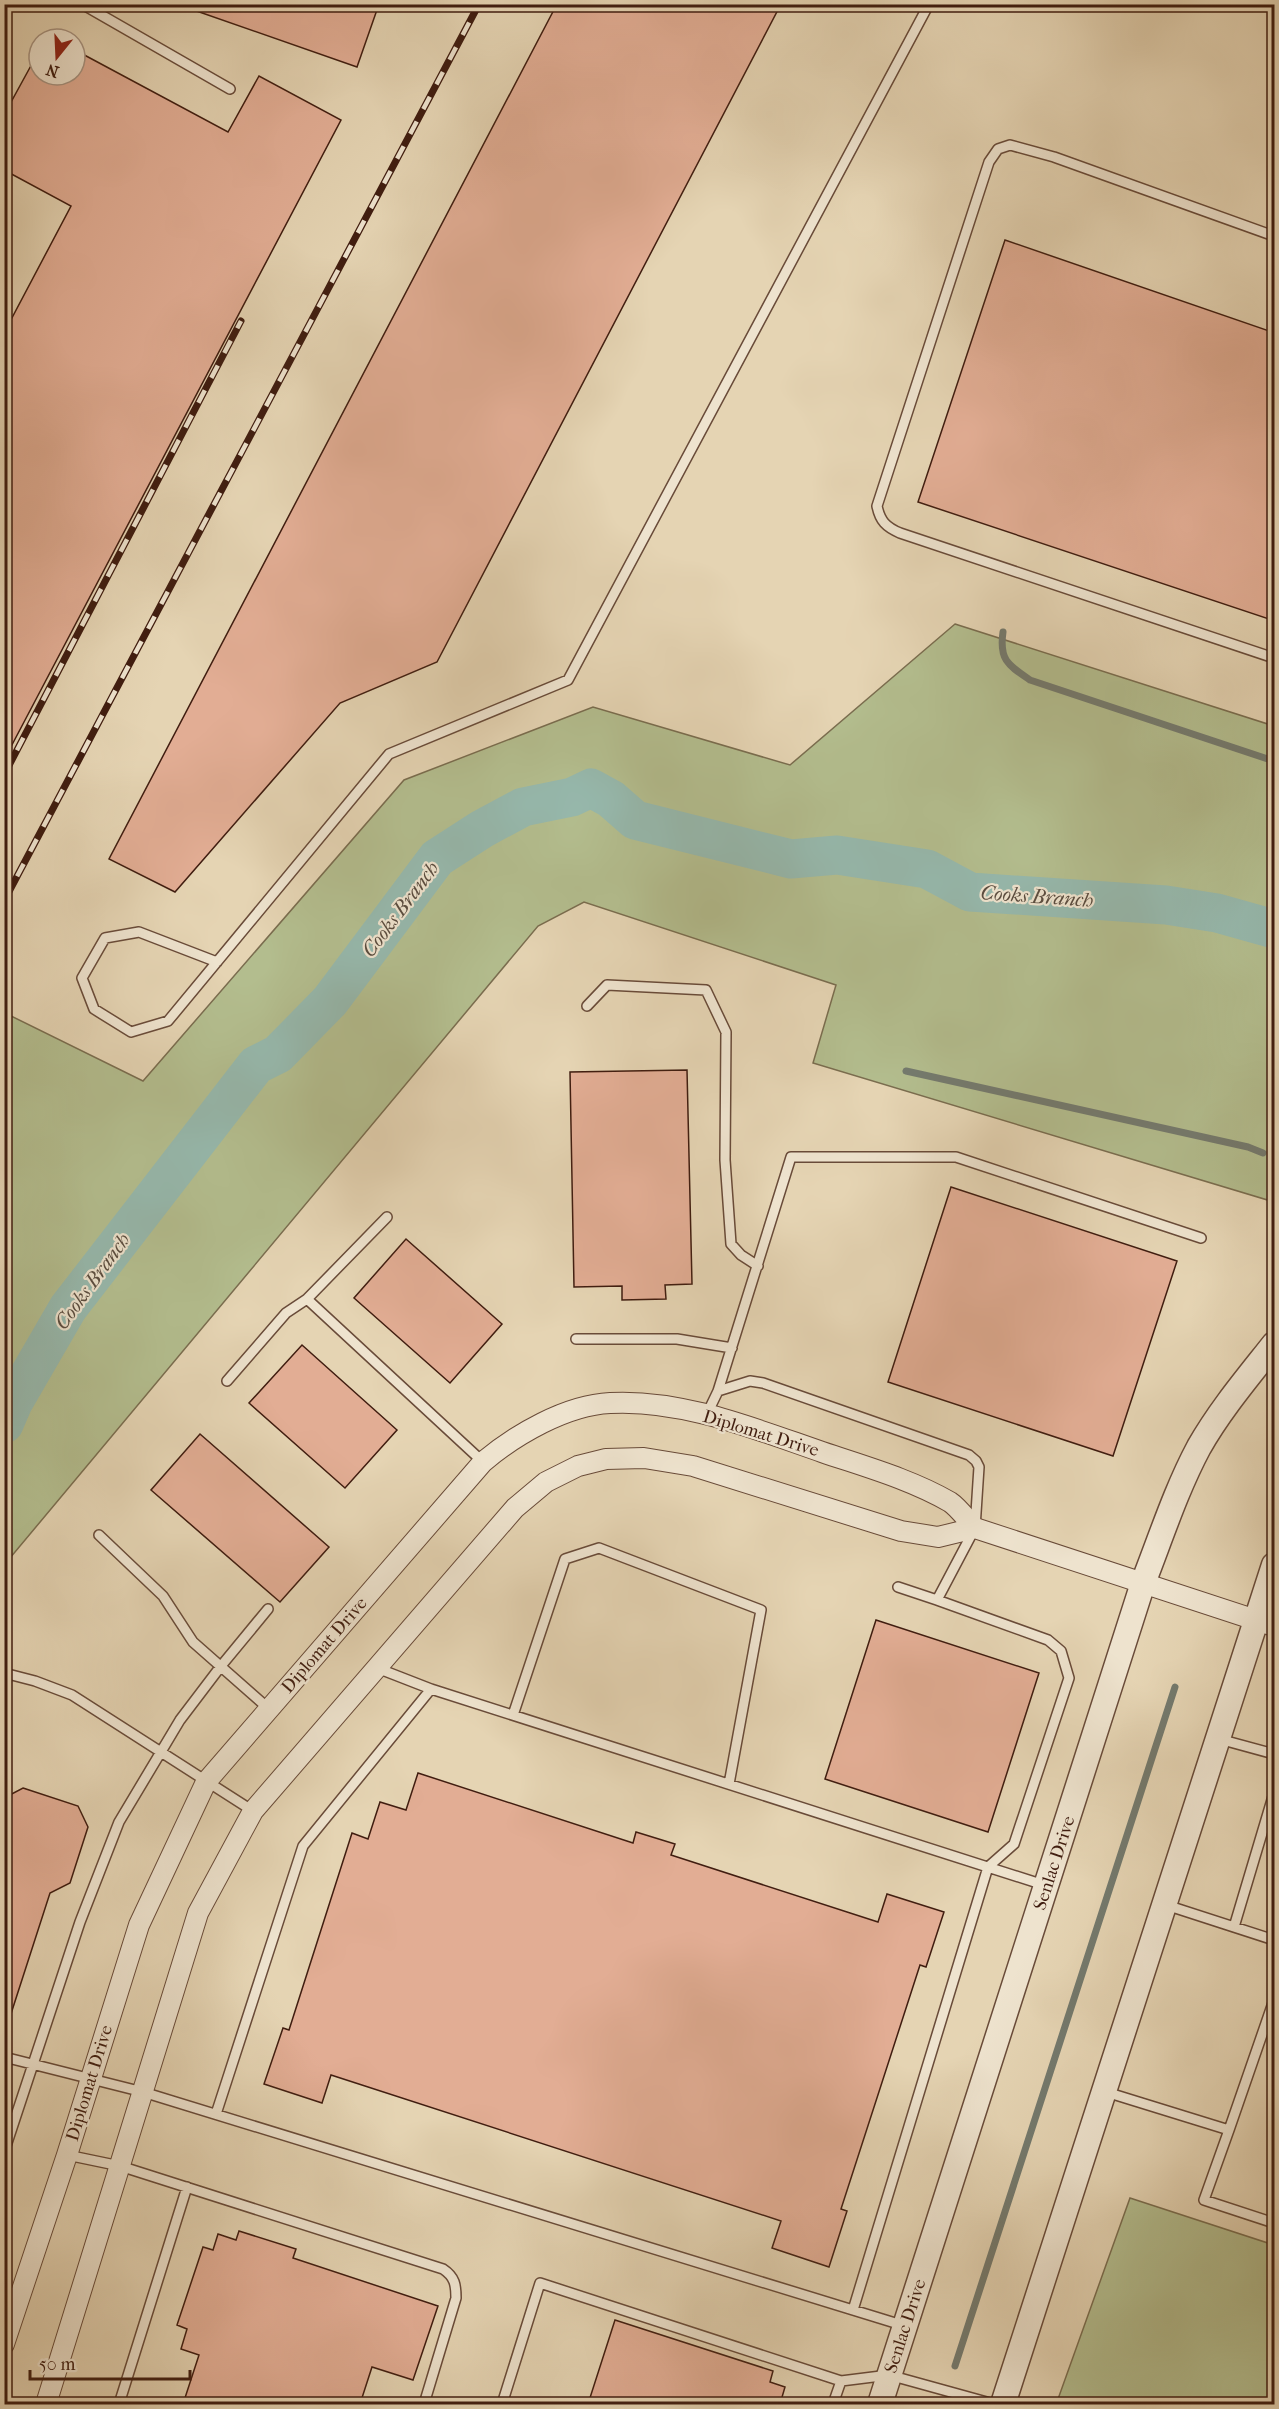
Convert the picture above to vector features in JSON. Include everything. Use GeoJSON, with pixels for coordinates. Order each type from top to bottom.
{"type":"FeatureCollection","features":[{"type":"Feature","properties":{"kind":"street","name":"Senlac Drive"},"geometry":{"type":"LineString","coordinates":[[880,2404],[1143,1583],[1181,1485],[1199,1447],[1230,1400],[1275,1344]]}},
{"type":"Feature","properties":{"kind":"street","name":"Diplomat Drive"},"geometry":{"type":"LineString","coordinates":[[4,2344],[67,2156],[89,2079],[139,1925],[206,1782],[483,1462],[505,1444],[545,1422],[577,1409],[609,1403],[665,1406],[706,1416],[906,1480],[952,1504],[975,1528],[1265,1622]]}},
{"type":"Feature","properties":{"kind":"street"},"geometry":{"type":"LineString","coordinates":[[46,2404],[198,1913],[253,1811],[515,1508],[546,1482],[578,1466],[606,1458],[644,1458],[693,1466],[901,1531],[938,1537],[975,1528]]}},
{"type":"Feature","properties":{"kind":"street"},"geometry":{"type":"LineString","coordinates":[[1003,2404],[1219,1739],[1265,1622],[1275,1565]]}},
{"type":"Feature","properties":{"kind":"lane"},"geometry":{"type":"LineString","coordinates":[[82,4],[230,89]]}},
{"type":"Feature","properties":{"kind":"lane"},"geometry":{"type":"LineString","coordinates":[[217,962],[139,932],[105,939],[82,978],[94,1009],[131,1032],[168,1021],[217,962],[389,754],[568,680],[929,4]]}},
{"type":"Feature","properties":{"kind":"lane"},"geometry":{"type":"LineString","coordinates":[[1275,236],[1054,157],[1010,145],[998,150],[989,162],[877,506],[879,517],[887,527],[900,533],[1275,658]]}},
{"type":"Feature","properties":{"kind":"lane"},"geometry":{"type":"LineString","coordinates":[[587,1006],[607,986],[706,990],[726,1032],[725,1160],[731,1244],[741,1255],[758,1266]]}},
{"type":"Feature","properties":{"kind":"lane"},"geometry":{"type":"LineString","coordinates":[[706,1416],[718,1391],[791,1157],[956,1157],[1201,1238]]}},
{"type":"Feature","properties":{"kind":"lane"},"geometry":{"type":"LineString","coordinates":[[227,1381],[286,1313],[307,1299],[387,1217]]}},
{"type":"Feature","properties":{"kind":"lane"},"geometry":{"type":"LineString","coordinates":[[307,1299],[483,1462]]}},
{"type":"Feature","properties":{"kind":"lane"},"geometry":{"type":"LineString","coordinates":[[576,1339],[677,1339],[732,1348]]}},
{"type":"Feature","properties":{"kind":"lane"},"geometry":{"type":"LineString","coordinates":[[718,1391],[750,1382],[763,1383],[969,1455],[976,1461],[979,1467],[975,1528],[937,1600]]}},
{"type":"Feature","properties":{"kind":"lane"},"geometry":{"type":"LineString","coordinates":[[99,1534],[163,1596],[193,1642],[269,1709]]}},
{"type":"Feature","properties":{"kind":"lane"},"geometry":{"type":"LineString","coordinates":[[513,1715],[565,1559],[599,1548],[761,1610],[729,1784]]}},
{"type":"Feature","properties":{"kind":"lane"},"geometry":{"type":"LineString","coordinates":[[853,2310],[988,1867],[1014,1844],[1069,1678],[1061,1651],[1048,1640],[898,1587]]}},
{"type":"Feature","properties":{"kind":"lane"},"geometry":{"type":"LineString","coordinates":[[4,2152],[80,1922],[119,1822],[180,1720],[220,1666],[268,1609]]}},
{"type":"Feature","properties":{"kind":"lane"},"geometry":{"type":"LineString","coordinates":[[376,1667],[431,1689],[1046,1886]]}},
{"type":"Feature","properties":{"kind":"lane"},"geometry":{"type":"LineString","coordinates":[[4,1674],[25,1677],[72,1695],[253,1811]]}},
{"type":"Feature","properties":{"kind":"lane"},"geometry":{"type":"LineString","coordinates":[[216,2114],[303,1845],[431,1689]]}},
{"type":"Feature","properties":{"kind":"lane"},"geometry":{"type":"LineString","coordinates":[[1219,1739],[1275,1754]]}},
{"type":"Feature","properties":{"kind":"lane"},"geometry":{"type":"LineString","coordinates":[[1234,1927],[1275,1793]]}},
{"type":"Feature","properties":{"kind":"lane"},"geometry":{"type":"LineString","coordinates":[[1166,1905],[1275,1940]]}},
{"type":"Feature","properties":{"kind":"lane"},"geometry":{"type":"LineString","coordinates":[[1275,2000],[1204,2200],[1275,2223]]}},
{"type":"Feature","properties":{"kind":"lane"},"geometry":{"type":"LineString","coordinates":[[4,2057],[143,2092],[904,2326]]}},
{"type":"Feature","properties":{"kind":"lane"},"geometry":{"type":"LineString","coordinates":[[1106,2092],[1229,2130]]}},
{"type":"Feature","properties":{"kind":"lane"},"geometry":{"type":"LineString","coordinates":[[67,2156],[120,2166],[443,2269],[450,2274],[456,2284],[456,2298],[424,2404]]}},
{"type":"Feature","properties":{"kind":"lane"},"geometry":{"type":"LineString","coordinates":[[118,2404],[187,2187]]}},
{"type":"Feature","properties":{"kind":"lane"},"geometry":{"type":"LineString","coordinates":[[502,2404],[540,2283],[841,2380],[889,2375],[994,2404]]}},
{"type":"Feature","properties":{"kind":"lane"},"geometry":{"type":"LineString","coordinates":[[833,2404],[841,2380]]}},
{"type":"Feature","properties":{"kind":"green space"},"geometry":{"type":"Polygon","coordinates":[[[955,624],[1274,726],[1274,1202],[813,1063],[836,985],[584,902],[538,926],[5,1564],[5,1013],[143,1081],[404,780],[593,707],[790,765],[955,624]]]}},
{"type":"Feature","properties":{"kind":"green space"},"geometry":{"type":"Polygon","coordinates":[[[1130,2198],[1274,2245],[1274,2404],[1072,2404],[1058,2399],[1130,2198]]]}},
{"type":"Feature","properties":{"kind":"building"},"geometry":{"type":"Polygon","coordinates":[[[186,4],[379,4],[357,67],[185,7],[186,4]]]}},
{"type":"Feature","properties":{"kind":"building"},"geometry":{"type":"Polygon","coordinates":[[[557,4],[781,4],[437,662],[340,703],[175,892],[109,859],[557,4]]]}},
{"type":"Feature","properties":{"kind":"building"},"geometry":{"type":"Polygon","coordinates":[[[87,56],[228,132],[259,76],[341,120],[4,760],[4,333],[71,206],[4,170],[4,115],[27,73],[27,87],[87,87],[87,56]]]}},
{"type":"Feature","properties":{"kind":"building"},"geometry":{"type":"Polygon","coordinates":[[[1005,240],[1275,333],[1275,621],[918,502],[1005,240]]]}},
{"type":"Feature","properties":{"kind":"building"},"geometry":{"type":"Polygon","coordinates":[[[687,1070],[692,1284],[665,1285],[666,1299],[622,1300],[622,1286],[574,1287],[570,1072],[687,1070]]]}},
{"type":"Feature","properties":{"kind":"building"},"geometry":{"type":"Polygon","coordinates":[[[951,1187],[1177,1261],[1113,1456],[888,1382],[951,1187]]]}},
{"type":"Feature","properties":{"kind":"building"},"geometry":{"type":"Polygon","coordinates":[[[406,1239],[502,1324],[450,1383],[354,1298],[406,1239]]]}},
{"type":"Feature","properties":{"kind":"building"},"geometry":{"type":"Polygon","coordinates":[[[302,1345],[397,1430],[345,1488],[249,1403],[302,1345]]]}},
{"type":"Feature","properties":{"kind":"building"},"geometry":{"type":"Polygon","coordinates":[[[200,1434],[329,1547],[280,1602],[151,1490],[200,1434]]]}},
{"type":"Feature","properties":{"kind":"building"},"geometry":{"type":"Polygon","coordinates":[[[876,1620],[1039,1673],[988,1832],[825,1779],[876,1620]]]}},
{"type":"Feature","properties":{"kind":"building"},"geometry":{"type":"Polygon","coordinates":[[[418,1773],[633,1843],[636,1832],[675,1844],[671,1855],[878,1922],[887,1894],[944,1912],[926,1967],[920,1965],[841,2209],[847,2211],[829,2267],[772,2248],[781,2221],[331,2075],[322,2103],[264,2084],[283,2028],[289,2030],[352,1833],[368,1839],[380,1802],[406,1810],[418,1773]]]}},
{"type":"Feature","properties":{"kind":"building"},"geometry":{"type":"Polygon","coordinates":[[[23,1788],[78,1806],[88,1827],[70,1883],[50,1893],[8,2023],[4,2022],[4,1798],[23,1788]]]}},
{"type":"Feature","properties":{"kind":"building"},"geometry":{"type":"Polygon","coordinates":[[[239,2231],[296,2249],[293,2258],[438,2306],[413,2380],[372,2367],[360,2404],[183,2404],[199,2355],[181,2349],[187,2329],[177,2325],[203,2247],[213,2250],[218,2234],[236,2240],[239,2231]]]}},
{"type":"Feature","properties":{"kind":"building"},"geometry":{"type":"Polygon","coordinates":[[[615,2320],[773,2371],[770,2382],[785,2387],[780,2404],[588,2404],[615,2320]]]}},
{"type":"Feature","properties":{"kind":"waterway"},"geometry":{"type":"LineString","coordinates":[[1003,632],[1004,656],[1011,666],[1030,680],[1274,761]]}},
{"type":"Feature","properties":{"kind":"waterway","name":"Cooks Branch"},"geometry":{"type":"LineString","coordinates":[[4,1424],[13,1403],[68,1308],[256,1065],[278,1054],[330,1001],[437,858],[482,829],[523,807],[572,797],[591,788],[611,799],[635,820],[791,859],[837,855],[927,869],[970,892],[1166,905],[1217,913],[1274,929]]}},
{"type":"Feature","properties":{"kind":"waterway"},"geometry":{"type":"LineString","coordinates":[[906,1071],[1248,1147],[1263,1153]]}},
{"type":"Feature","properties":{"kind":"waterway"},"geometry":{"type":"LineString","coordinates":[[955,2366],[1175,1687]]}},
{"type":"Feature","properties":{"kind":"railway"},"geometry":{"type":"LineString","coordinates":[[4,901],[479,4]]}},
{"type":"Feature","properties":{"kind":"railway"},"geometry":{"type":"LineString","coordinates":[[4,775],[241,321]]}}]}
